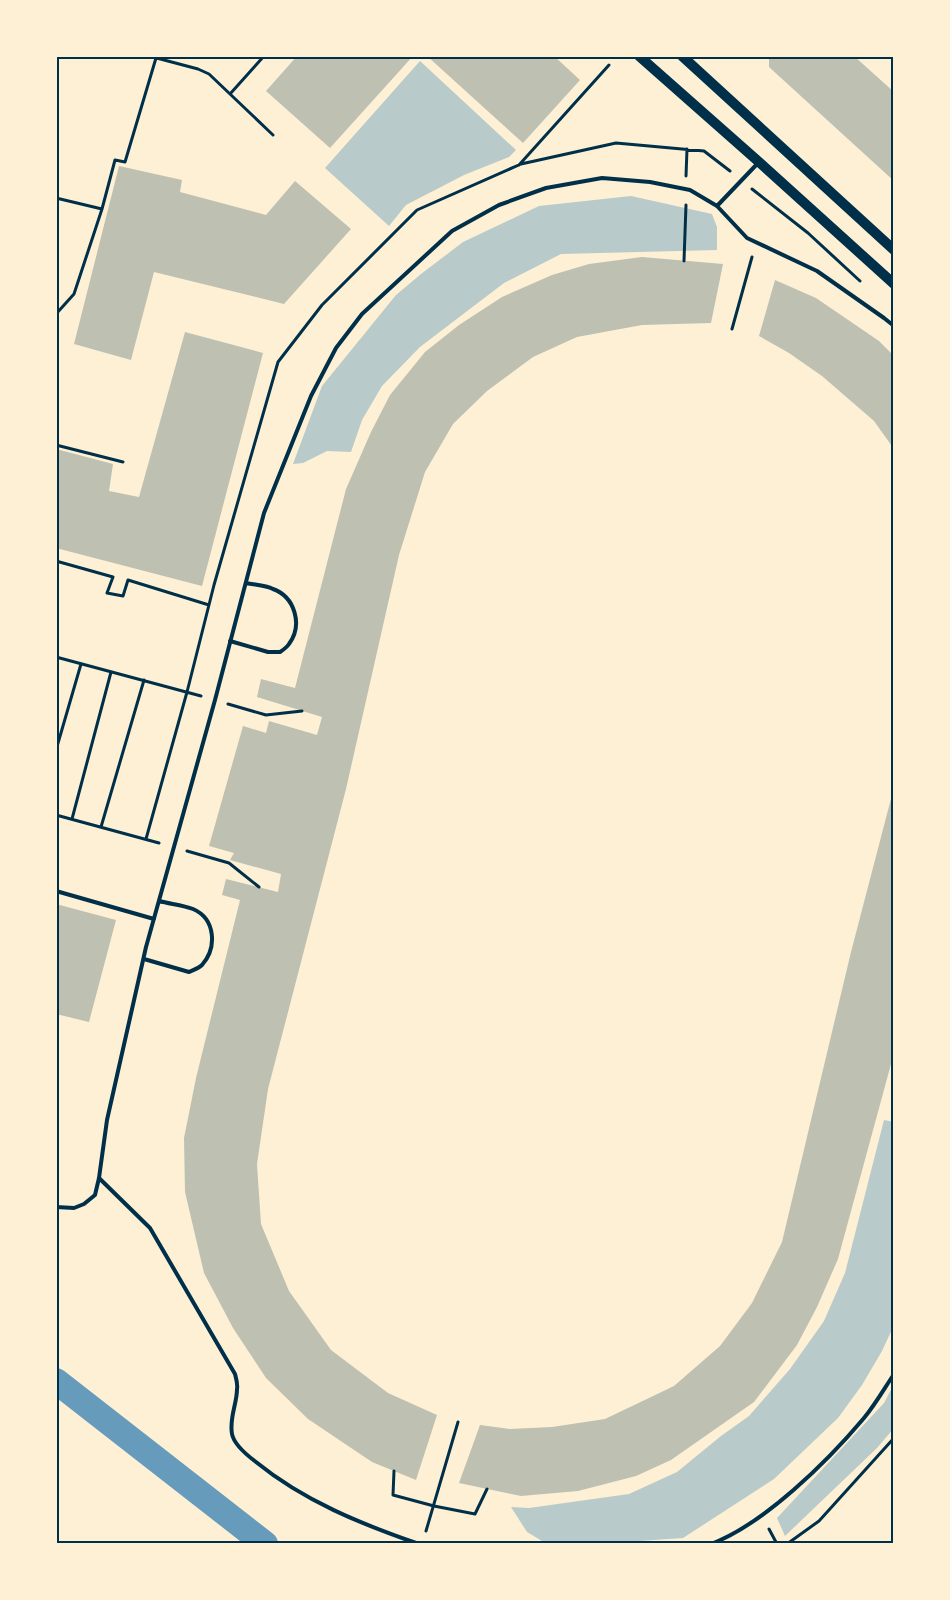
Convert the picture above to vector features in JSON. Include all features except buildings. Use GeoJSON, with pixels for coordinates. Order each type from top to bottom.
{"type":"FeatureCollection","features":[{"type":"Feature","properties":{"kind":"main road"},"geometry":{"type":"LineString","coordinates":[[639,56],[894,284]]}},
{"type":"Feature","properties":{"kind":"main road"},"geometry":{"type":"LineString","coordinates":[[682,56],[894,250]]}},
{"type":"Feature","properties":{"kind":"lane"},"geometry":{"type":"LineString","coordinates":[[717,206],[759,162]]}},
{"type":"Feature","properties":{"kind":"lane"},"geometry":{"type":"LineString","coordinates":[[56,1207],[74,1208],[84,1204],[95,1195],[107,1120],[144,959],[264,513],[311,396],[336,348],[362,314],[452,231],[499,205],[546,188],[602,178],[650,182],[690,190],[717,206],[747,238],[817,272],[894,326]]}},
{"type":"Feature","properties":{"kind":"lane"},"geometry":{"type":"LineString","coordinates":[[230,641],[268,652],[280,652],[290,643],[295,629],[296,613],[288,599],[274,589],[246,583]]}},
{"type":"Feature","properties":{"kind":"lane"},"geometry":{"type":"LineString","coordinates":[[56,891],[154,919]]}},
{"type":"Feature","properties":{"kind":"lane"},"geometry":{"type":"LineString","coordinates":[[144,959],[189,972],[202,966],[211,948],[213,930],[206,918],[195,910],[160,901]]}},
{"type":"Feature","properties":{"kind":"lane"},"geometry":{"type":"LineString","coordinates":[[99,1178],[150,1228],[235,1374],[238,1388],[232,1414],[232,1435],[243,1452],[273,1476],[317,1502],[368,1526],[420,1544]]}},
{"type":"Feature","properties":{"kind":"lane"},"geometry":{"type":"LineString","coordinates":[[711,1544],[726,1538],[762,1515],[814,1473],[865,1417],[894,1374]]}},
{"type":"Feature","properties":{"kind":"path"},"geometry":{"type":"LineString","coordinates":[[149,56],[198,69],[209,74],[273,135]]}},
{"type":"Feature","properties":{"kind":"path"},"geometry":{"type":"LineString","coordinates":[[230,94],[264,56]]}},
{"type":"Feature","properties":{"kind":"path"},"geometry":{"type":"LineString","coordinates":[[56,314],[74,294],[102,209],[115,160],[125,162],[156,58]]}},
{"type":"Feature","properties":{"kind":"path"},"geometry":{"type":"LineString","coordinates":[[518,165],[609,65]]}},
{"type":"Feature","properties":{"kind":"path"},"geometry":{"type":"LineString","coordinates":[[146,839],[209,605],[278,362],[322,305],[417,210],[518,165],[616,142],[704,151],[808,233],[861,282]]}},
{"type":"Feature","properties":{"kind":"path"},"geometry":{"type":"LineString","coordinates":[[56,198],[102,209]]}},
{"type":"Feature","properties":{"kind":"path"},"geometry":{"type":"LineString","coordinates":[[732,329],[756,243]]}},
{"type":"Feature","properties":{"kind":"path"},"geometry":{"type":"LineString","coordinates":[[56,445],[124,462]]}},
{"type":"Feature","properties":{"kind":"path"},"geometry":{"type":"LineString","coordinates":[[56,561],[113,577],[107,593],[122,596],[128,580],[209,605]]}},
{"type":"Feature","properties":{"kind":"path"},"geometry":{"type":"LineString","coordinates":[[56,657],[187,692]]}},
{"type":"Feature","properties":{"kind":"path"},"geometry":{"type":"LineString","coordinates":[[56,750],[81,664]]}},
{"type":"Feature","properties":{"kind":"path"},"geometry":{"type":"LineString","coordinates":[[72,819],[111,672]]}},
{"type":"Feature","properties":{"kind":"path"},"geometry":{"type":"LineString","coordinates":[[101,827],[144,680]]}},
{"type":"Feature","properties":{"kind":"path"},"geometry":{"type":"LineString","coordinates":[[266,715],[302,711]]}},
{"type":"Feature","properties":{"kind":"path"},"geometry":{"type":"LineString","coordinates":[[56,816],[132,835]]}},
{"type":"Feature","properties":{"kind":"path"},"geometry":{"type":"LineString","coordinates":[[229,863],[259,887]]}},
{"type":"Feature","properties":{"kind":"path"},"geometry":{"type":"LineString","coordinates":[[425,1534],[458,1422]]}},
{"type":"Feature","properties":{"kind":"path"},"geometry":{"type":"LineString","coordinates":[[787,1544],[819,1521],[894,1438]]}},
{"type":"Feature","properties":{"kind":"path"},"geometry":{"type":"LineString","coordinates":[[394,1471],[393,1495],[475,1514],[487,1488]]}},
{"type":"Feature","properties":{"kind":"shaded area"},"geometry":{"type":"Polygon","coordinates":[[[420,61],[516,150],[509,157],[464,175],[406,205],[389,226],[325,168],[420,61]]]}},
{"type":"Feature","properties":{"kind":"shaded area"},"geometry":{"type":"Polygon","coordinates":[[[631,196],[712,214],[717,227],[717,250],[561,254],[504,283],[420,347],[382,386],[362,420],[351,452],[327,451],[303,463],[293,464],[322,386],[396,295],[421,274],[463,242],[539,206],[631,196]]]}},
{"type":"Feature","properties":{"kind":"shaded area"},"geometry":{"type":"Polygon","coordinates":[[[884,1120],[894,1122],[894,1325],[882,1351],[862,1385],[838,1418],[774,1479],[683,1538],[597,1544],[555,1544],[542,1541],[527,1532],[511,1507],[529,1508],[629,1494],[677,1472],[749,1416],[790,1369],[824,1321],[845,1273],[884,1120]]]}},
{"type":"Feature","properties":{"kind":"shaded area"},"geometry":{"type":"Polygon","coordinates":[[[894,1384],[894,1428],[877,1448],[785,1536],[777,1518],[884,1403],[894,1384]]]}},
{"type":"Feature","properties":{"kind":"waterway"},"geometry":{"type":"LineString","coordinates":[[56,1381],[265,1544]]}}]}
